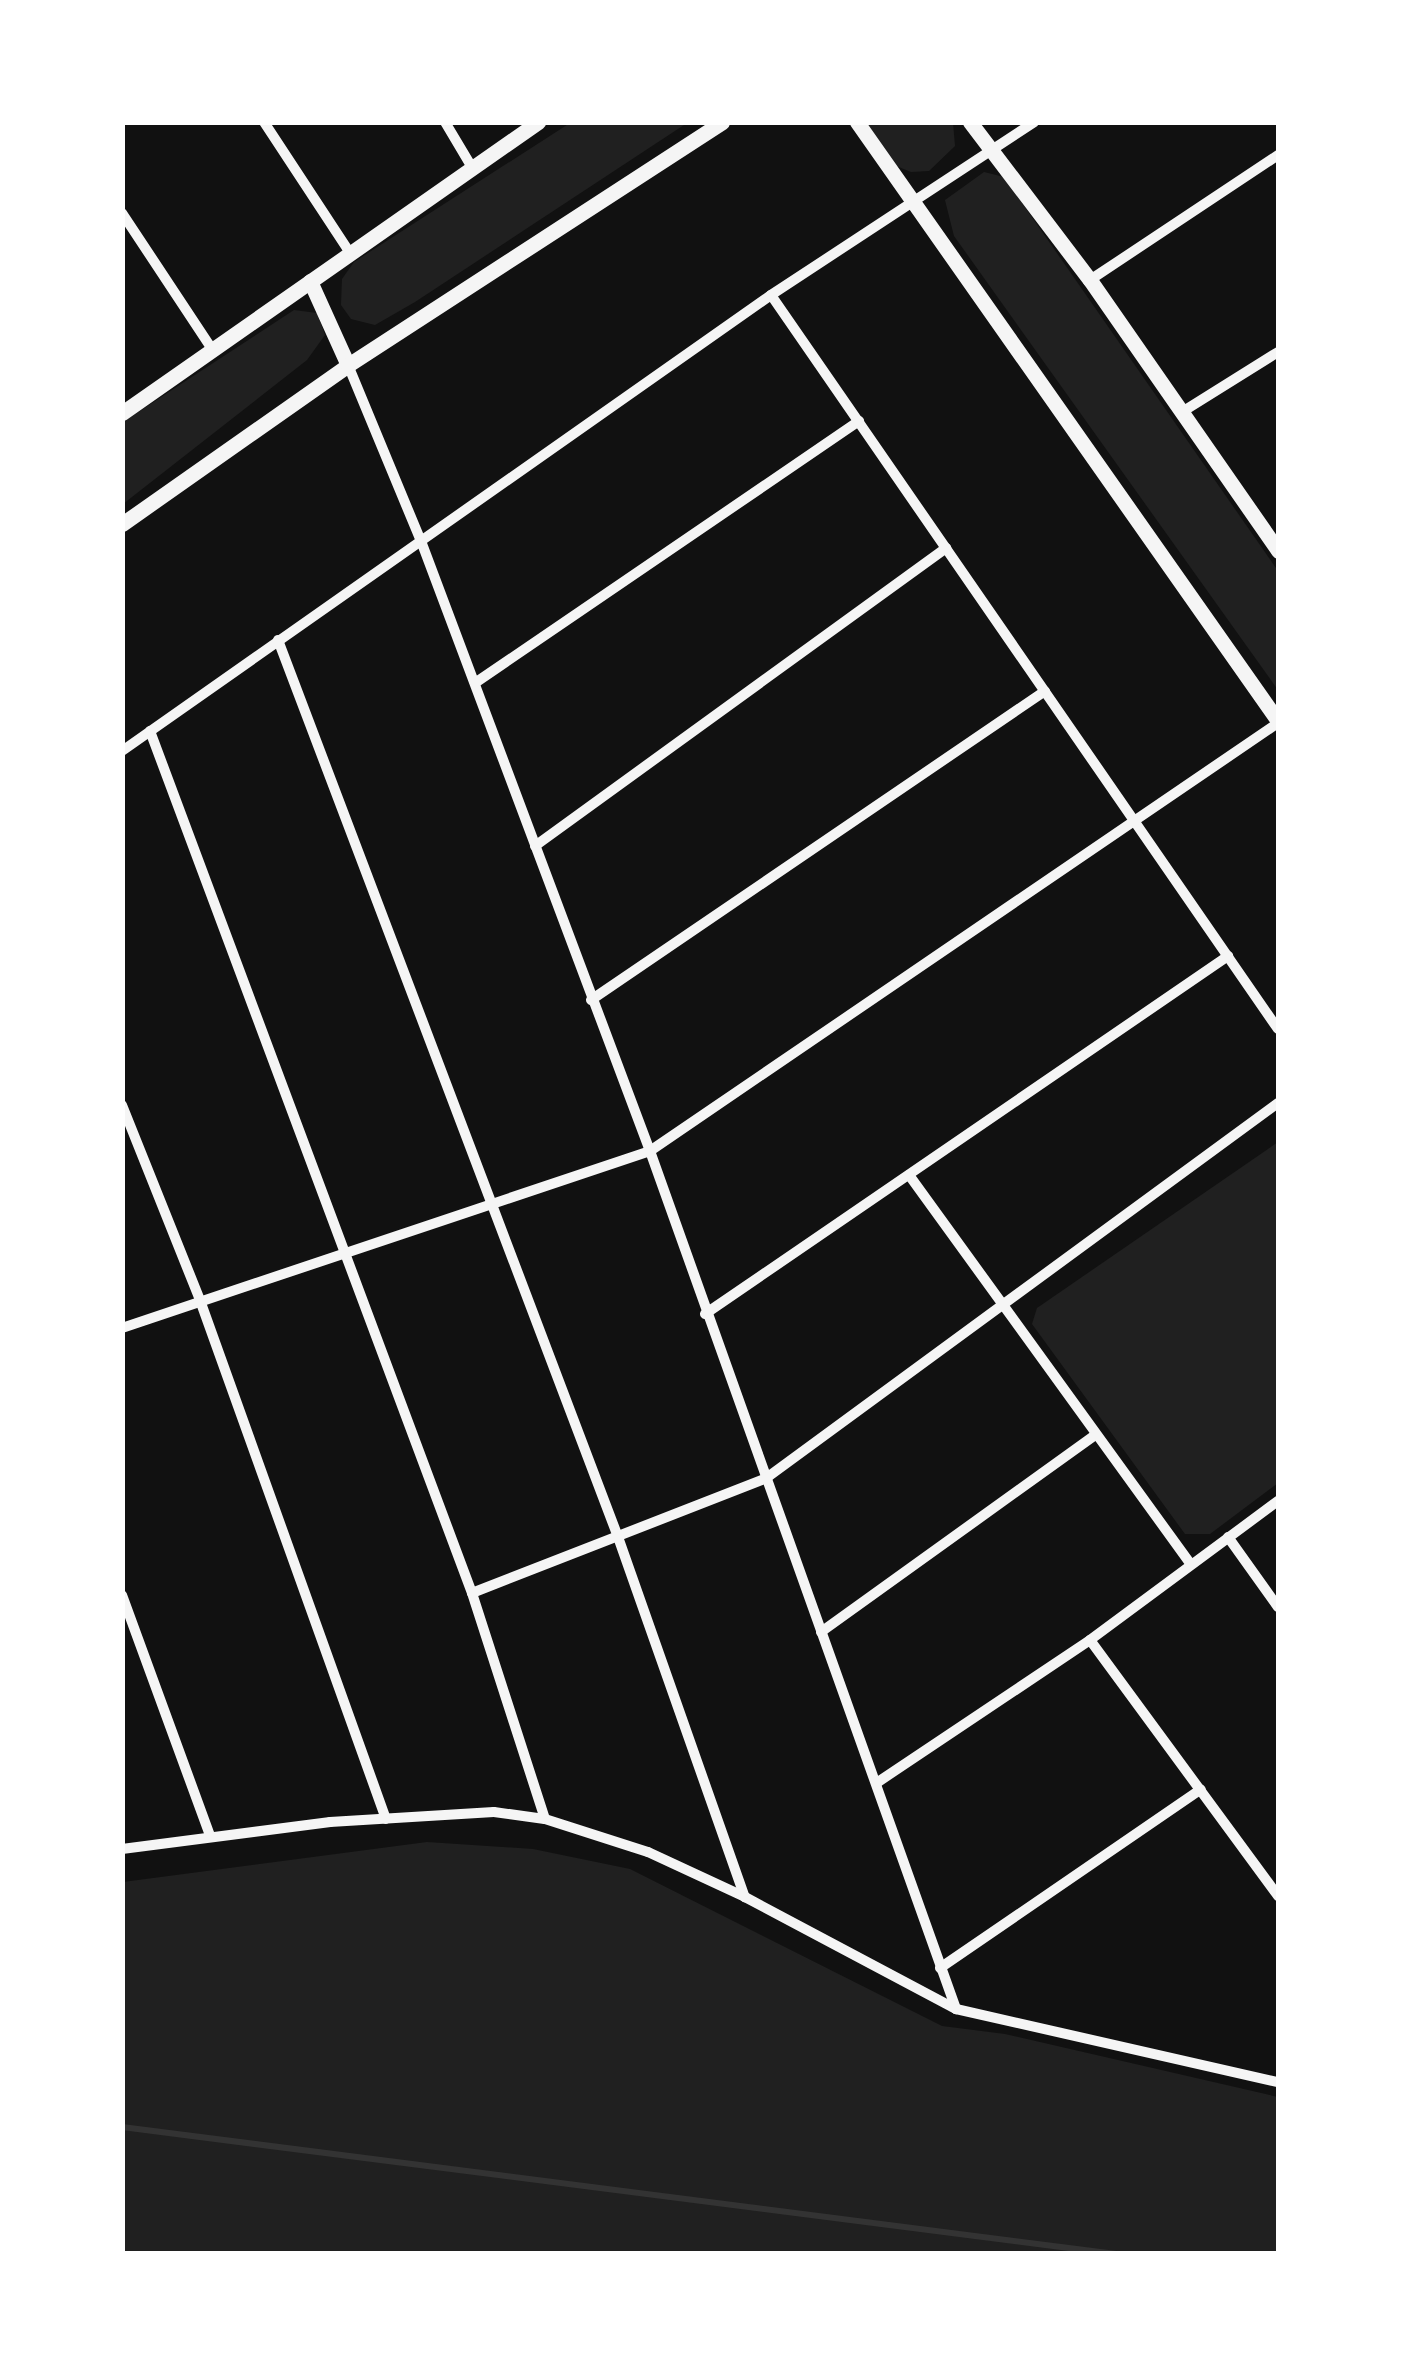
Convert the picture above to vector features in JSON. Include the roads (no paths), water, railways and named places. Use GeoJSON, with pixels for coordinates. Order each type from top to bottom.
{"type":"FeatureCollection","features":[{"type":"Feature","properties":{"kind":"main road"},"geometry":{"type":"LineString","coordinates":[[122,413],[470,164],[538,122]]}},
{"type":"Feature","properties":{"kind":"main road"},"geometry":{"type":"LineString","coordinates":[[122,524],[348,365],[722,122]]}},
{"type":"Feature","properties":{"kind":"main road"},"geometry":{"type":"LineString","coordinates":[[857,122],[910,203],[1278,722]]}},
{"type":"Feature","properties":{"kind":"main road"},"geometry":{"type":"LineString","coordinates":[[970,122],[1090,280],[1276,543]]}},
{"type":"Feature","properties":{"kind":"main road"},"geometry":{"type":"LineString","coordinates":[[310,281],[348,365]]}},
{"type":"Feature","properties":{"kind":"street"},"geometry":{"type":"LineString","coordinates":[[264,122],[348,250]]}},
{"type":"Feature","properties":{"kind":"street"},"geometry":{"type":"LineString","coordinates":[[445,122],[470,164]]}},
{"type":"Feature","properties":{"kind":"street"},"geometry":{"type":"LineString","coordinates":[[122,750],[771,296],[1034,122]]}},
{"type":"Feature","properties":{"kind":"street"},"geometry":{"type":"LineString","coordinates":[[1090,280],[1278,155]]}},
{"type":"Feature","properties":{"kind":"street"},"geometry":{"type":"LineString","coordinates":[[122,213],[212,349]]}},
{"type":"Feature","properties":{"kind":"street"},"geometry":{"type":"LineString","coordinates":[[771,296],[1278,1029]]}},
{"type":"Feature","properties":{"kind":"street"},"geometry":{"type":"LineString","coordinates":[[1182,412],[1278,352]]}},
{"type":"Feature","properties":{"kind":"street"},"geometry":{"type":"LineString","coordinates":[[348,365],[475,683],[650,1151],[956,2009]]}},
{"type":"Feature","properties":{"kind":"street"},"geometry":{"type":"LineString","coordinates":[[475,683],[859,421]]}},
{"type":"Feature","properties":{"kind":"street"},"geometry":{"type":"LineString","coordinates":[[534,846],[946,548]]}},
{"type":"Feature","properties":{"kind":"street"},"geometry":{"type":"LineString","coordinates":[[278,640],[618,1536],[746,1897]]}},
{"type":"Feature","properties":{"kind":"street"},"geometry":{"type":"LineString","coordinates":[[591,1000],[1045,691]]}},
{"type":"Feature","properties":{"kind":"street"},"geometry":{"type":"LineString","coordinates":[[122,1328],[491,1201],[650,1151],[1278,722]]}},
{"type":"Feature","properties":{"kind":"street"},"geometry":{"type":"LineString","coordinates":[[150,730],[472,1593],[545,1819]]}},
{"type":"Feature","properties":{"kind":"street"},"geometry":{"type":"LineString","coordinates":[[705,1314],[1228,956]]}},
{"type":"Feature","properties":{"kind":"street"},"geometry":{"type":"LineString","coordinates":[[472,1593],[766,1479],[1278,1104]]}},
{"type":"Feature","properties":{"kind":"street"},"geometry":{"type":"LineString","coordinates":[[122,1105],[201,1303],[386,1819]]}},
{"type":"Feature","properties":{"kind":"street"},"geometry":{"type":"LineString","coordinates":[[909,1174],[1190,1564]]}},
{"type":"Feature","properties":{"kind":"street"},"geometry":{"type":"LineString","coordinates":[[822,1632],[1095,1436]]}},
{"type":"Feature","properties":{"kind":"street"},"geometry":{"type":"LineString","coordinates":[[878,1782],[1090,1640],[1278,1501]]}},
{"type":"Feature","properties":{"kind":"street"},"geometry":{"type":"LineString","coordinates":[[1228,1536],[1278,1607]]}},
{"type":"Feature","properties":{"kind":"street"},"geometry":{"type":"LineString","coordinates":[[122,1595],[210,1836]]}},
{"type":"Feature","properties":{"kind":"street"},"geometry":{"type":"LineString","coordinates":[[1090,1640],[1278,1896]]}},
{"type":"Feature","properties":{"kind":"street"},"geometry":{"type":"LineString","coordinates":[[940,1968],[1201,1789]]}},
{"type":"Feature","properties":{"kind":"street"},"geometry":{"type":"LineString","coordinates":[[122,1849],[386,1819],[494,1812],[545,1819],[648,1852],[746,1897],[956,2009],[1278,2082]]}},
{"type":"Feature","properties":{"kind":"waterway"},"geometry":{"type":"LineString","coordinates":[[122,2127],[1116,2254]]}}]}
